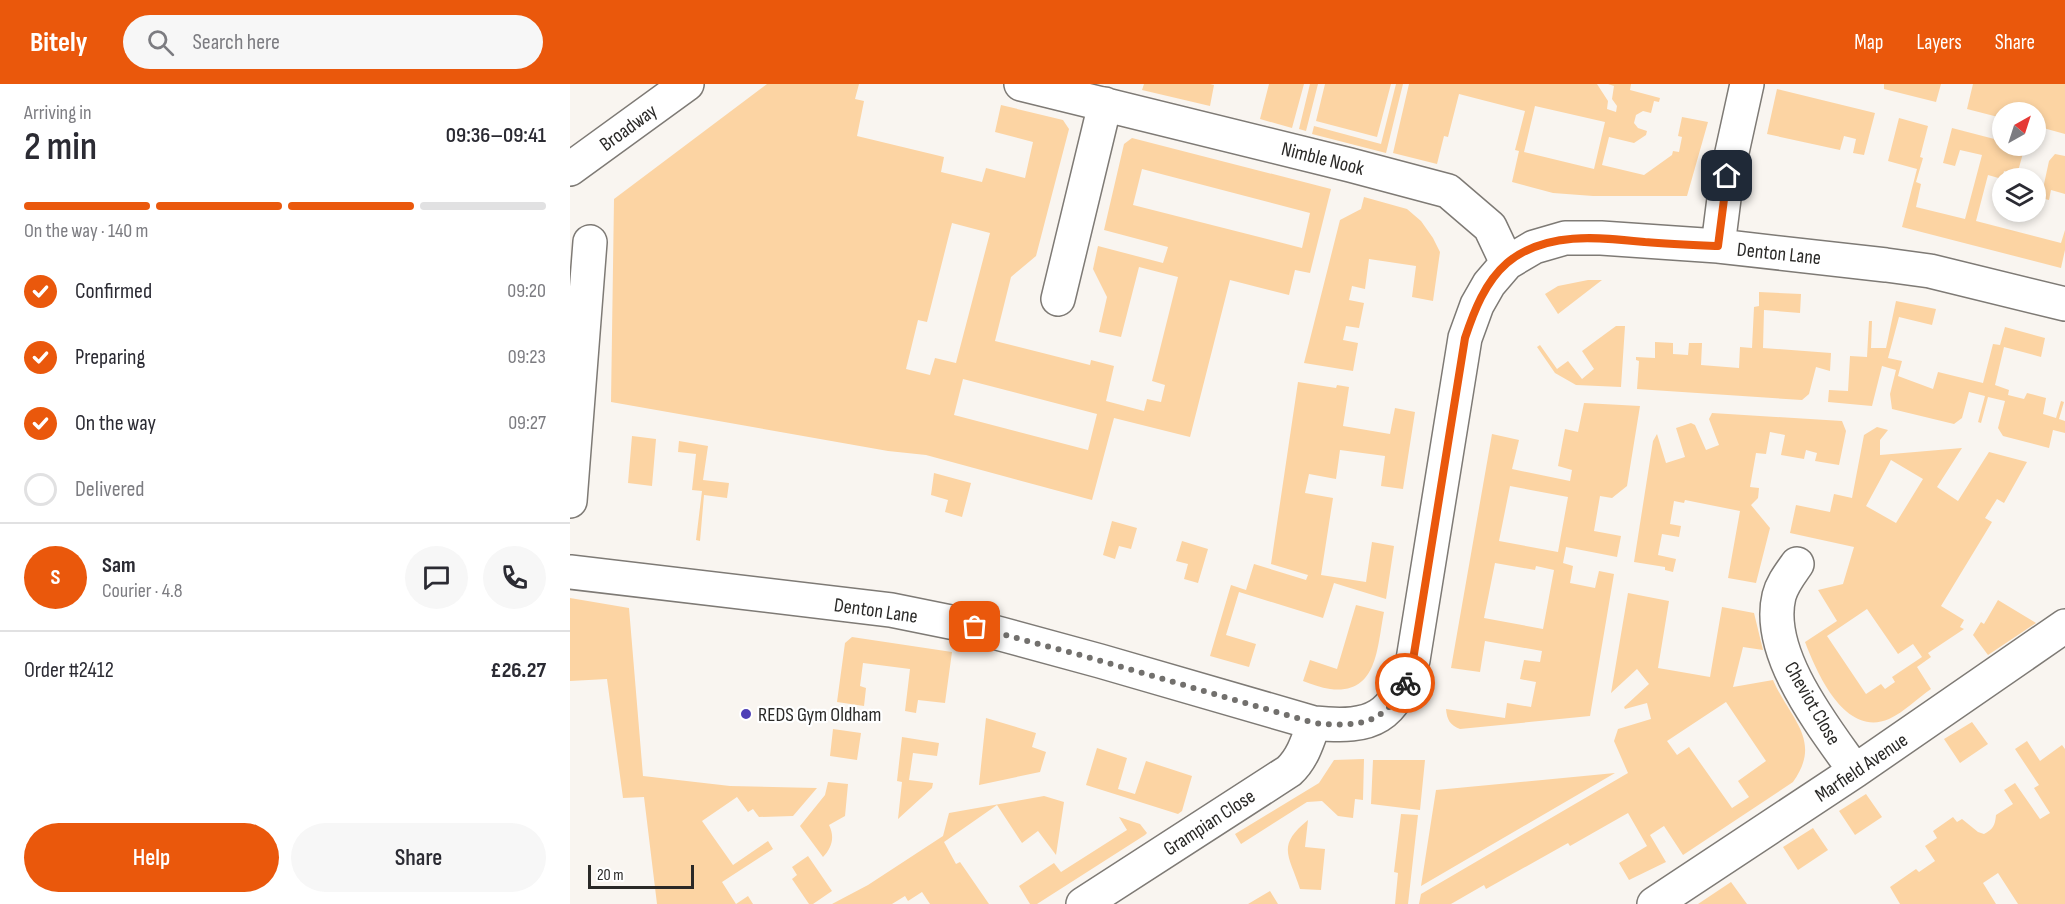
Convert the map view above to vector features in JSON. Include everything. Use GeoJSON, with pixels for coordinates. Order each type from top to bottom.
{"type":"FeatureCollection","features":[{"type":"Feature","properties":{"kind":"main road","name":"Broadway"},"geometry":{"type":"LineString","coordinates":[[570,169],[687,84]]}},
{"type":"Feature","properties":{"kind":"main road","name":"Nimble Nook"},"geometry":{"type":"LineString","coordinates":[[1021,84],[1448,191],[1490,227],[1507,263]]}},
{"type":"Feature","properties":{"kind":"main road"},"geometry":{"type":"LineString","coordinates":[[1718,246],[1727,176],[1747,84]]}},
{"type":"Feature","properties":{"kind":"main road"},"geometry":{"type":"LineString","coordinates":[[1058,298],[1105,104]]}},
{"type":"Feature","properties":{"kind":"main road","name":"Denton Lane"},"geometry":{"type":"LineString","coordinates":[[570,572],[891,610],[975,627],[1314,723],[1342,726],[1363,723],[1395,702],[1413,660],[1465,338],[1476,305],[1489,284],[1507,263],[1534,247],[1565,238],[1601,238],[1718,246],[1930,271],[2065,304]]}},
{"type":"Feature","properties":{"kind":"main road"},"geometry":{"type":"LineString","coordinates":[[570,501],[590,242]]}},
{"type":"Feature","properties":{"kind":"main road","name":"Cheviot Close"},"geometry":{"type":"LineString","coordinates":[[1797,564],[1782,586],[1779,598],[1777,625],[1784,652],[1797,682],[1818,718],[1856,771]]}},
{"type":"Feature","properties":{"kind":"main road","name":"Marfield Avenue"},"geometry":{"type":"LineString","coordinates":[[1654,904],[1856,771],[2065,626]]}},
{"type":"Feature","properties":{"kind":"main road","name":"Grampian Close"},"geometry":{"type":"LineString","coordinates":[[1083,904],[1289,771],[1302,754],[1314,723]]}},
{"type":"Feature","properties":{"kind":"shaded area"},"geometry":{"type":"Polygon","coordinates":[[[767,84],[859,84],[855,99],[864,101],[857,136],[944,157],[941,172],[982,182],[986,168],[1025,178],[1033,142],[995,132],[1001,105],[1063,120],[1069,129],[1036,256],[1011,277],[995,341],[1090,365],[1091,360],[1114,366],[1106,401],[1144,411],[1147,399],[1161,402],[1165,385],[1152,381],[1178,277],[1139,267],[1121,337],[1099,332],[1107,297],[1093,269],[1098,246],[1163,263],[1168,247],[1104,230],[1124,144],[1132,138],[1331,189],[1310,273],[1295,270],[1289,295],[1230,280],[1190,437],[1114,418],[1092,500],[926,455],[888,451],[611,402],[614,199],[767,84]],[[1142,169],[1133,205],[1302,248],[1310,213],[1142,169]],[[952,223],[927,322],[918,320],[906,369],[930,375],[935,358],[956,363],[990,233],[952,223]],[[963,379],[954,415],[1088,450],[1097,414],[963,379]]]}},
{"type":"Feature","properties":{"kind":"shaded area"},"geometry":{"type":"Polygon","coordinates":[[[1144,84],[1214,85],[1210,106],[1142,90],[1144,84]]]}},
{"type":"Feature","properties":{"kind":"shaded area"},"geometry":{"type":"Polygon","coordinates":[[[1269,84],[1304,84],[1292,128],[1260,119],[1269,84]]]}},
{"type":"Feature","properties":{"kind":"shaded area"},"geometry":{"type":"Polygon","coordinates":[[[1310,84],[1318,84],[1306,131],[1299,129],[1310,84]]]}},
{"type":"Feature","properties":{"kind":"shaded area"},"geometry":{"type":"Polygon","coordinates":[[[1325,84],[1391,84],[1377,137],[1316,121],[1325,84]]]}},
{"type":"Feature","properties":{"kind":"shaded area"},"geometry":{"type":"Polygon","coordinates":[[[1396,84],[1403,84],[1386,153],[1312,134],[1314,126],[1381,144],[1396,84]]]}},
{"type":"Feature","properties":{"kind":"shaded area"},"geometry":{"type":"Polygon","coordinates":[[[1409,84],[1597,84],[1608,101],[1607,109],[1616,112],[1617,106],[1612,99],[1614,86],[1608,84],[1631,84],[1630,90],[1660,98],[1659,102],[1654,101],[1651,113],[1643,111],[1636,115],[1634,123],[1638,128],[1647,131],[1646,135],[1634,143],[1609,137],[1602,165],[1644,175],[1672,155],[1673,151],[1679,152],[1682,137],[1678,136],[1682,117],[1708,122],[1687,196],[1593,196],[1553,193],[1512,182],[1519,151],[1515,150],[1525,111],[1459,94],[1448,137],[1444,136],[1437,164],[1393,153],[1409,84]],[[1535,106],[1524,152],[1594,169],[1605,122],[1535,106]]]}},
{"type":"Feature","properties":{"kind":"shaded area"},"geometry":{"type":"Polygon","coordinates":[[[1884,84],[1941,84],[1936,102],[1884,89],[1884,84]]]}},
{"type":"Feature","properties":{"kind":"shaded area"},"geometry":{"type":"Polygon","coordinates":[[[1973,84],[2065,84],[2065,134],[2046,129],[2046,102],[1992,102],[1992,115],[1967,109],[1973,84]]]}},
{"type":"Feature","properties":{"kind":"shaded area"},"geometry":{"type":"Polygon","coordinates":[[[1777,89],[1875,113],[1864,155],[1853,153],[1856,139],[1844,136],[1840,150],[1767,134],[1777,89]]]}},
{"type":"Feature","properties":{"kind":"shaded area"},"geometry":{"type":"Polygon","coordinates":[[[1899,118],[1928,126],[1920,157],[1923,158],[1916,182],[1921,184],[1916,207],[1965,219],[1982,155],[1960,150],[1955,166],[1943,163],[1952,128],[1992,138],[1992,156],[2022,156],[2019,168],[1992,168],[1992,176],[1988,175],[1976,221],[2061,243],[2065,230],[2065,250],[2061,268],[1902,227],[1917,169],[1888,161],[1899,118]]]}},
{"type":"Feature","properties":{"kind":"shaded area"},"geometry":{"type":"Polygon","coordinates":[[[2055,154],[2065,156],[2065,194],[2051,190],[2049,200],[2046,199],[2046,175],[2049,161],[2055,154]]]}},
{"type":"Feature","properties":{"kind":"shaded area"},"geometry":{"type":"Polygon","coordinates":[[[1364,197],[1407,209],[1421,221],[1433,238],[1440,252],[1433,301],[1412,297],[1416,266],[1369,259],[1365,289],[1352,286],[1349,300],[1364,303],[1359,328],[1346,326],[1343,340],[1358,343],[1353,371],[1304,363],[1340,220],[1361,209],[1364,197]]]}},
{"type":"Feature","properties":{"kind":"shaded area"},"geometry":{"type":"Polygon","coordinates":[[[1588,280],[1602,280],[1558,314],[1545,294],[1558,286],[1588,280]]]}},
{"type":"Feature","properties":{"kind":"shaded area"},"geometry":{"type":"Polygon","coordinates":[[[1759,292],[1801,294],[1800,313],[1764,310],[1763,348],[1831,353],[1830,371],[1816,367],[1809,394],[1802,400],[1637,389],[1639,361],[1636,357],[1655,358],[1655,342],[1673,343],[1673,354],[1688,355],[1689,343],[1702,343],[1701,365],[1739,368],[1740,347],[1752,348],[1754,307],[1759,306],[1759,292]]]}},
{"type":"Feature","properties":{"kind":"shaded area"},"geometry":{"type":"Polygon","coordinates":[[[1896,301],[1936,309],[1932,325],[1899,317],[1888,358],[1902,361],[1898,376],[1933,389],[1938,372],[1983,383],[1993,344],[2000,345],[2005,327],[2045,338],[2041,357],[2004,347],[1995,385],[2009,390],[2008,395],[2024,399],[2027,393],[2046,398],[2043,414],[2056,418],[2061,401],[2064,402],[2059,419],[2065,421],[2065,433],[2053,430],[2049,448],[2003,436],[1998,428],[2005,401],[1988,397],[1981,423],[1978,422],[1985,396],[1969,392],[1962,418],[1954,424],[1892,409],[1890,394],[1896,370],[1882,366],[1872,406],[1828,402],[1829,390],[1848,391],[1850,356],[1867,357],[1869,321],[1872,321],[1871,348],[1886,348],[1896,301]]]}},
{"type":"Feature","properties":{"kind":"shaded area"},"geometry":{"type":"Polygon","coordinates":[[[1616,326],[1625,326],[1621,387],[1576,385],[1555,373],[1537,347],[1540,345],[1557,369],[1568,361],[1582,379],[1594,369],[1582,351],[1616,326]]]}},
{"type":"Feature","properties":{"kind":"shaded area"},"geometry":{"type":"Polygon","coordinates":[[[1298,382],[1336,388],[1337,385],[1349,387],[1343,426],[1390,434],[1395,408],[1415,412],[1403,489],[1381,486],[1385,456],[1340,450],[1336,479],[1309,474],[1305,493],[1333,498],[1321,575],[1366,582],[1372,542],[1394,546],[1386,599],[1334,583],[1323,618],[1239,592],[1226,635],[1256,644],[1249,667],[1210,656],[1231,585],[1246,590],[1254,564],[1306,580],[1308,575],[1271,564],[1298,382]]]}},
{"type":"Feature","properties":{"kind":"shaded area"},"geometry":{"type":"Polygon","coordinates":[[[1584,403],[1640,406],[1627,486],[1612,498],[1600,496],[1594,531],[1621,536],[1617,557],[1566,547],[1563,563],[1573,566],[1570,583],[1595,588],[1599,571],[1614,574],[1590,716],[1460,729],[1450,722],[1446,709],[1505,718],[1507,703],[1531,707],[1536,682],[1520,679],[1524,660],[1540,662],[1542,651],[1485,641],[1480,672],[1451,668],[1492,434],[1519,440],[1512,469],[1570,481],[1572,470],[1558,466],[1565,429],[1578,432],[1584,403]],[[1510,486],[1499,541],[1558,552],[1568,497],[1510,486]],[[1495,563],[1484,618],[1543,629],[1554,570],[1536,566],[1535,570],[1495,563]]]}},
{"type":"Feature","properties":{"kind":"shaded area"},"geometry":{"type":"Polygon","coordinates":[[[1712,413],[1842,421],[1846,431],[1839,465],[1815,461],[1817,453],[1806,450],[1804,459],[1781,455],[1785,435],[1770,432],[1766,454],[1756,453],[1750,487],[1759,488],[1758,498],[1751,505],[1770,528],[1756,583],[1728,578],[1740,511],[1685,500],[1684,503],[1674,501],[1670,524],[1681,526],[1679,537],[1662,534],[1658,555],[1676,559],[1673,572],[1665,570],[1665,567],[1634,562],[1653,441],[1657,434],[1666,463],[1685,457],[1676,428],[1691,423],[1695,425],[1706,450],[1719,445],[1709,419],[1712,413]]]}},
{"type":"Feature","properties":{"kind":"shaded area"},"geometry":{"type":"Polygon","coordinates":[[[1877,427],[1888,430],[1880,440],[1880,455],[1962,448],[1937,487],[1958,501],[1989,452],[2027,462],[2004,503],[1997,499],[1985,518],[1992,522],[1941,606],[1964,620],[1960,627],[1964,629],[1928,653],[1931,657],[1917,667],[1931,689],[1895,716],[1873,722],[1859,719],[1846,711],[1835,699],[1817,670],[1805,642],[1837,621],[1818,590],[1843,584],[1854,547],[1790,533],[1796,505],[1830,512],[1834,494],[1852,498],[1864,435],[1877,427]],[[1891,460],[1866,506],[1896,523],[1923,479],[1891,460]],[[1867,609],[1827,636],[1866,694],[1881,684],[1885,689],[1895,682],[1892,677],[1922,657],[1913,644],[1898,654],[1867,609]]]}},
{"type":"Feature","properties":{"kind":"shaded area"},"geometry":{"type":"Polygon","coordinates":[[[632,436],[656,439],[652,486],[628,483],[632,436]]]}},
{"type":"Feature","properties":{"kind":"shaded area"},"geometry":{"type":"Polygon","coordinates":[[[679,441],[708,446],[703,480],[729,483],[727,498],[704,495],[700,541],[696,540],[702,491],[692,490],[696,454],[678,452],[679,441]]]}},
{"type":"Feature","properties":{"kind":"shaded area"},"geometry":{"type":"Polygon","coordinates":[[[934,473],[971,483],[962,517],[945,512],[948,500],[931,495],[934,473]]]}},
{"type":"Feature","properties":{"kind":"shaded area"},"geometry":{"type":"Polygon","coordinates":[[[1112,521],[1137,528],[1131,549],[1119,546],[1115,559],[1103,555],[1112,521]]]}},
{"type":"Feature","properties":{"kind":"shaded area"},"geometry":{"type":"Polygon","coordinates":[[[1182,541],[1208,549],[1198,583],[1184,579],[1188,564],[1176,561],[1182,541]]]}},
{"type":"Feature","properties":{"kind":"shaded area"},"geometry":{"type":"Polygon","coordinates":[[[1628,593],[1669,601],[1658,668],[1710,677],[1722,607],[1754,613],[1763,650],[1743,647],[1733,687],[1773,680],[1801,730],[1805,754],[1801,767],[1793,782],[1683,855],[1664,826],[1650,835],[1666,862],[1629,880],[1619,863],[1647,846],[1628,813],[1570,846],[1568,843],[1486,889],[1484,885],[1451,904],[1419,904],[1421,894],[1628,773],[1614,741],[1618,729],[1651,719],[1647,703],[1625,709],[1624,707],[1649,684],[1637,669],[1611,693],[1628,593]],[[1726,702],[1667,741],[1677,755],[1689,747],[1732,808],[1749,797],[1738,781],[1766,761],[1726,702]]]}},
{"type":"Feature","properties":{"kind":"shaded area"},"geometry":{"type":"Polygon","coordinates":[[[570,598],[629,608],[643,776],[730,786],[817,788],[793,816],[759,817],[753,809],[748,812],[737,797],[702,821],[733,865],[768,841],[773,849],[722,882],[736,904],[657,904],[644,797],[623,798],[607,679],[570,681],[570,598]]]}},
{"type":"Feature","properties":{"kind":"shaded area"},"geometry":{"type":"Polygon","coordinates":[[[1998,600],[2036,623],[1988,655],[1973,635],[1981,622],[1984,624],[1998,600]]]}},
{"type":"Feature","properties":{"kind":"shaded area"},"geometry":{"type":"Polygon","coordinates":[[[1356,605],[1384,612],[1376,653],[1366,677],[1358,684],[1346,689],[1327,688],[1303,681],[1310,660],[1337,669],[1356,605]]]}},
{"type":"Feature","properties":{"kind":"shaded area"},"geometry":{"type":"Polygon","coordinates":[[[852,637],[952,652],[945,703],[918,700],[916,713],[905,711],[910,669],[863,663],[860,686],[866,688],[864,706],[837,702],[845,643],[852,637]]]}},
{"type":"Feature","properties":{"kind":"shaded area"},"geometry":{"type":"Polygon","coordinates":[[[986,718],[1036,733],[1032,747],[1046,752],[1040,772],[979,785],[986,718]]]}},
{"type":"Feature","properties":{"kind":"shaded area"},"geometry":{"type":"Polygon","coordinates":[[[1972,722],[1988,744],[1960,763],[1944,739],[1972,722]]]}},
{"type":"Feature","properties":{"kind":"shaded area"},"geometry":{"type":"Polygon","coordinates":[[[833,729],[861,733],[857,760],[830,756],[833,729]]]}},
{"type":"Feature","properties":{"kind":"shaded area"},"geometry":{"type":"Polygon","coordinates":[[[902,737],[939,743],[937,756],[913,753],[909,780],[933,783],[932,788],[898,819],[902,782],[897,781],[902,737]]]}},
{"type":"Feature","properties":{"kind":"shaded area"},"geometry":{"type":"Polygon","coordinates":[[[2027,741],[2040,761],[2062,745],[2065,749],[2065,904],[2018,904],[1998,873],[1983,883],[1996,904],[1900,904],[1890,887],[1916,869],[1919,872],[1935,861],[1925,846],[1937,838],[1933,831],[1953,817],[1957,822],[1962,819],[1984,834],[1993,827],[1996,815],[2013,804],[2004,790],[2015,783],[2040,819],[2050,813],[2034,788],[2039,785],[2015,749],[2027,741]]]}},
{"type":"Feature","properties":{"kind":"shaded area"},"geometry":{"type":"Polygon","coordinates":[[[1097,748],[1127,758],[1118,789],[1135,794],[1146,761],[1192,776],[1182,811],[1178,814],[1086,785],[1097,748]]]}},
{"type":"Feature","properties":{"kind":"shaded area"},"geometry":{"type":"Polygon","coordinates":[[[1364,759],[1363,800],[1355,799],[1353,818],[1338,816],[1322,801],[1307,802],[1241,844],[1235,834],[1319,783],[1334,760],[1364,759]]]}},
{"type":"Feature","properties":{"kind":"shaded area"},"geometry":{"type":"Polygon","coordinates":[[[1373,760],[1425,760],[1420,810],[1371,804],[1373,760]]]}},
{"type":"Feature","properties":{"kind":"shaded area"},"geometry":{"type":"Polygon","coordinates":[[[1615,773],[1421,886],[1436,790],[1615,773]]]}},
{"type":"Feature","properties":{"kind":"shaded area"},"geometry":{"type":"Polygon","coordinates":[[[828,782],[848,784],[845,816],[829,825],[832,842],[823,857],[800,826],[825,795],[828,782]]]}},
{"type":"Feature","properties":{"kind":"shaded area"},"geometry":{"type":"Polygon","coordinates":[[[1866,794],[1882,817],[1855,835],[1839,811],[1866,794]]]}},
{"type":"Feature","properties":{"kind":"shaded area"},"geometry":{"type":"Polygon","coordinates":[[[1044,796],[1064,802],[1056,855],[1038,831],[1022,843],[997,805],[944,842],[956,864],[960,862],[989,904],[930,904],[922,892],[908,901],[905,896],[892,904],[832,904],[868,885],[943,836],[949,813],[1044,796]]]}},
{"type":"Feature","properties":{"kind":"shaded area"},"geometry":{"type":"Polygon","coordinates":[[[1401,814],[1418,815],[1408,904],[1395,904],[1398,873],[1394,872],[1401,814]]]}},
{"type":"Feature","properties":{"kind":"shaded area"},"geometry":{"type":"Polygon","coordinates":[[[1119,817],[1140,824],[1147,833],[1037,904],[1030,904],[1019,886],[1054,863],[1061,872],[1127,830],[1119,817]]]}},
{"type":"Feature","properties":{"kind":"shaded area"},"geometry":{"type":"Polygon","coordinates":[[[1308,820],[1305,847],[1325,849],[1321,890],[1300,889],[1289,859],[1289,844],[1292,837],[1308,820]]]}},
{"type":"Feature","properties":{"kind":"shaded area"},"geometry":{"type":"Polygon","coordinates":[[[1813,828],[1828,850],[1798,870],[1783,847],[1813,828]]]}},
{"type":"Feature","properties":{"kind":"shaded area"},"geometry":{"type":"Polygon","coordinates":[[[808,856],[832,891],[813,904],[809,904],[792,879],[797,875],[792,867],[808,856]]]}},
{"type":"Feature","properties":{"kind":"shaded area"},"geometry":{"type":"Polygon","coordinates":[[[1731,882],[1747,904],[1698,904],[1731,882]]]}},
{"type":"Feature","properties":{"kind":"shaded area"},"geometry":{"type":"Polygon","coordinates":[[[1270,891],[1278,904],[1248,904],[1270,891]]]}},
{"type":"Feature","properties":{"kind":"shaded area"},"geometry":{"type":"Polygon","coordinates":[[[748,896],[753,904],[736,904],[748,896]]]}},
{"type":"Feature","properties":{"kind":"way so far"},"geometry":{"type":"LineString","coordinates":[[975,627],[1314,723],[1342,726],[1363,723],[1395,702],[1405,683]]}},
{"type":"Feature","properties":{"kind":"place","name":"REDS Gym Oldham"},"geometry":{"type":"Point","coordinates":[746,714]}},
{"type":"Feature","properties":{"kind":"route"},"geometry":{"type":"LineString","coordinates":[[1405,683],[1413,660],[1465,338],[1476,305],[1489,284],[1507,263],[1534,247],[1565,238],[1601,238],[1718,246],[1727,176]]}}]}
